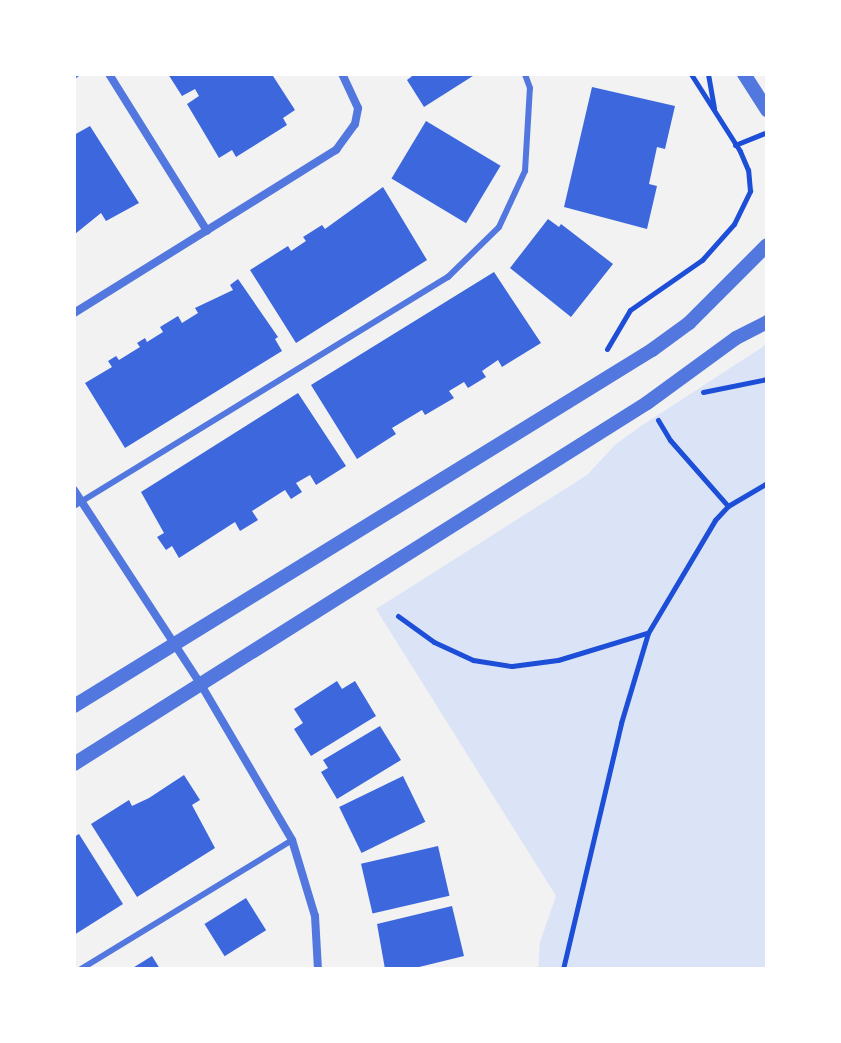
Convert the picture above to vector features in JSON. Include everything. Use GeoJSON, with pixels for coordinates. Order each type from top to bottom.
{"type":"FeatureCollection","features":[{"type":"Feature","properties":{"kind":"street"},"geometry":{"type":"LineString","coordinates":[[109,74],[207,231]]}},
{"type":"Feature","properties":{"kind":"street"},"geometry":{"type":"LineString","coordinates":[[74,313],[336,150],[355,124],[358,108],[342,74]]}},
{"type":"Feature","properties":{"kind":"street"},"geometry":{"type":"LineString","coordinates":[[744,74],[767,110]]}},
{"type":"Feature","properties":{"kind":"street"},"geometry":{"type":"LineString","coordinates":[[74,706],[652,350],[689,323],[767,245]]}},
{"type":"Feature","properties":{"kind":"street"},"geometry":{"type":"LineString","coordinates":[[74,764],[647,403],[736,338],[767,322]]}},
{"type":"Feature","properties":{"kind":"street"},"geometry":{"type":"LineString","coordinates":[[74,490],[78,504],[200,683],[292,840],[315,916],[318,969]]}},
{"type":"Feature","properties":{"kind":"lane"},"geometry":{"type":"LineString","coordinates":[[78,504],[448,277],[499,227],[525,171],[530,88],[525,74]]}},
{"type":"Feature","properties":{"kind":"lane"},"geometry":{"type":"LineString","coordinates":[[81,969],[292,840]]}},
{"type":"Feature","properties":{"kind":"path"},"geometry":{"type":"LineString","coordinates":[[630,310],[702,260],[734,224],[750,191],[748,170],[691,74]]}},
{"type":"Feature","properties":{"kind":"path"},"geometry":{"type":"LineString","coordinates":[[708,74],[715,114]]}},
{"type":"Feature","properties":{"kind":"path"},"geometry":{"type":"LineString","coordinates":[[735,145],[761,134]]}},
{"type":"Feature","properties":{"kind":"path"},"geometry":{"type":"LineString","coordinates":[[647,403],[670,440],[728,506]]}},
{"type":"Feature","properties":{"kind":"path"},"geometry":{"type":"LineString","coordinates":[[563,969],[621,723],[648,633],[680,575],[728,506],[767,483]]}},
{"type":"Feature","properties":{"kind":"path"},"geometry":{"type":"LineString","coordinates":[[398,616],[434,642],[473,660],[512,666],[558,660],[648,633]]}},
{"type":"Feature","properties":{"kind":"shaded area"},"geometry":{"type":"Polygon","coordinates":[[[767,344],[767,969],[538,969],[540,942],[556,896],[376,609],[587,475],[616,444],[767,344]]]}},
{"type":"Feature","properties":{"kind":"building"},"geometry":{"type":"Polygon","coordinates":[[[168,74],[277,74],[273,76],[295,110],[283,118],[287,125],[236,157],[232,150],[219,158],[187,104],[199,96],[195,89],[182,96],[168,74]]]}},
{"type":"Feature","properties":{"kind":"building"},"geometry":{"type":"Polygon","coordinates":[[[415,74],[476,74],[424,107],[407,80],[415,74]]]}},
{"type":"Feature","properties":{"kind":"building"},"geometry":{"type":"Polygon","coordinates":[[[592,87],[675,106],[665,149],[657,147],[649,184],[657,186],[647,229],[564,207],[592,87]]]}},
{"type":"Feature","properties":{"kind":"building"},"geometry":{"type":"Polygon","coordinates":[[[426,121],[501,166],[466,223],[391,178],[426,121]]]}},
{"type":"Feature","properties":{"kind":"building"},"geometry":{"type":"Polygon","coordinates":[[[90,126],[139,203],[106,221],[101,213],[75,234],[74,135],[90,126]]]}},
{"type":"Feature","properties":{"kind":"building"},"geometry":{"type":"Polygon","coordinates":[[[383,187],[427,260],[296,343],[250,270],[288,246],[291,251],[306,241],[303,237],[322,225],[325,229],[383,187]]]}},
{"type":"Feature","properties":{"kind":"building"},"geometry":{"type":"Polygon","coordinates":[[[548,219],[559,227],[561,224],[613,264],[571,317],[510,268],[548,219]]]}},
{"type":"Feature","properties":{"kind":"building"},"geometry":{"type":"Polygon","coordinates":[[[494,272],[541,343],[502,367],[498,360],[482,371],[486,377],[468,388],[464,382],[449,391],[454,398],[425,415],[422,410],[392,428],[396,434],[357,459],[311,385],[494,272]]]}},
{"type":"Feature","properties":{"kind":"building"},"geometry":{"type":"Polygon","coordinates":[[[238,279],[278,337],[275,339],[282,351],[125,448],[85,383],[112,367],[108,361],[116,356],[119,360],[140,347],[137,343],[145,338],[147,342],[163,332],[160,327],[178,316],[182,323],[198,313],[195,308],[233,290],[230,285],[238,279]]]}},
{"type":"Feature","properties":{"kind":"building"},"geometry":{"type":"Polygon","coordinates":[[[298,393],[346,466],[316,485],[310,475],[296,483],[302,492],[291,499],[285,490],[252,511],[258,520],[240,531],[235,522],[179,558],[172,546],[166,550],[157,537],[164,533],[141,492],[298,393]]]}},
{"type":"Feature","properties":{"kind":"building"},"geometry":{"type":"Polygon","coordinates":[[[337,681],[342,689],[355,681],[376,716],[311,756],[294,729],[303,723],[294,709],[337,681]]]}},
{"type":"Feature","properties":{"kind":"building"},"geometry":{"type":"Polygon","coordinates":[[[380,726],[401,760],[337,799],[321,772],[328,768],[323,760],[380,726]]]}},
{"type":"Feature","properties":{"kind":"building"},"geometry":{"type":"Polygon","coordinates":[[[184,775],[200,800],[192,805],[215,848],[137,897],[91,824],[129,800],[132,806],[149,798],[184,775]]]}},
{"type":"Feature","properties":{"kind":"building"},"geometry":{"type":"Polygon","coordinates":[[[403,776],[425,822],[362,853],[339,807],[403,776]]]}},
{"type":"Feature","properties":{"kind":"building"},"geometry":{"type":"Polygon","coordinates":[[[79,834],[123,904],[74,935],[74,837],[79,834]]]}},
{"type":"Feature","properties":{"kind":"building"},"geometry":{"type":"Polygon","coordinates":[[[438,846],[449,896],[372,913],[361,864],[438,846]]]}},
{"type":"Feature","properties":{"kind":"building"},"geometry":{"type":"Polygon","coordinates":[[[246,898],[266,930],[225,956],[204,924],[246,898]]]}},
{"type":"Feature","properties":{"kind":"building"},"geometry":{"type":"Polygon","coordinates":[[[452,906],[464,956],[411,969],[385,969],[377,924],[452,906]]]}},
{"type":"Feature","properties":{"kind":"building"},"geometry":{"type":"Polygon","coordinates":[[[152,956],[160,969],[131,969],[152,956]]]}}]}
